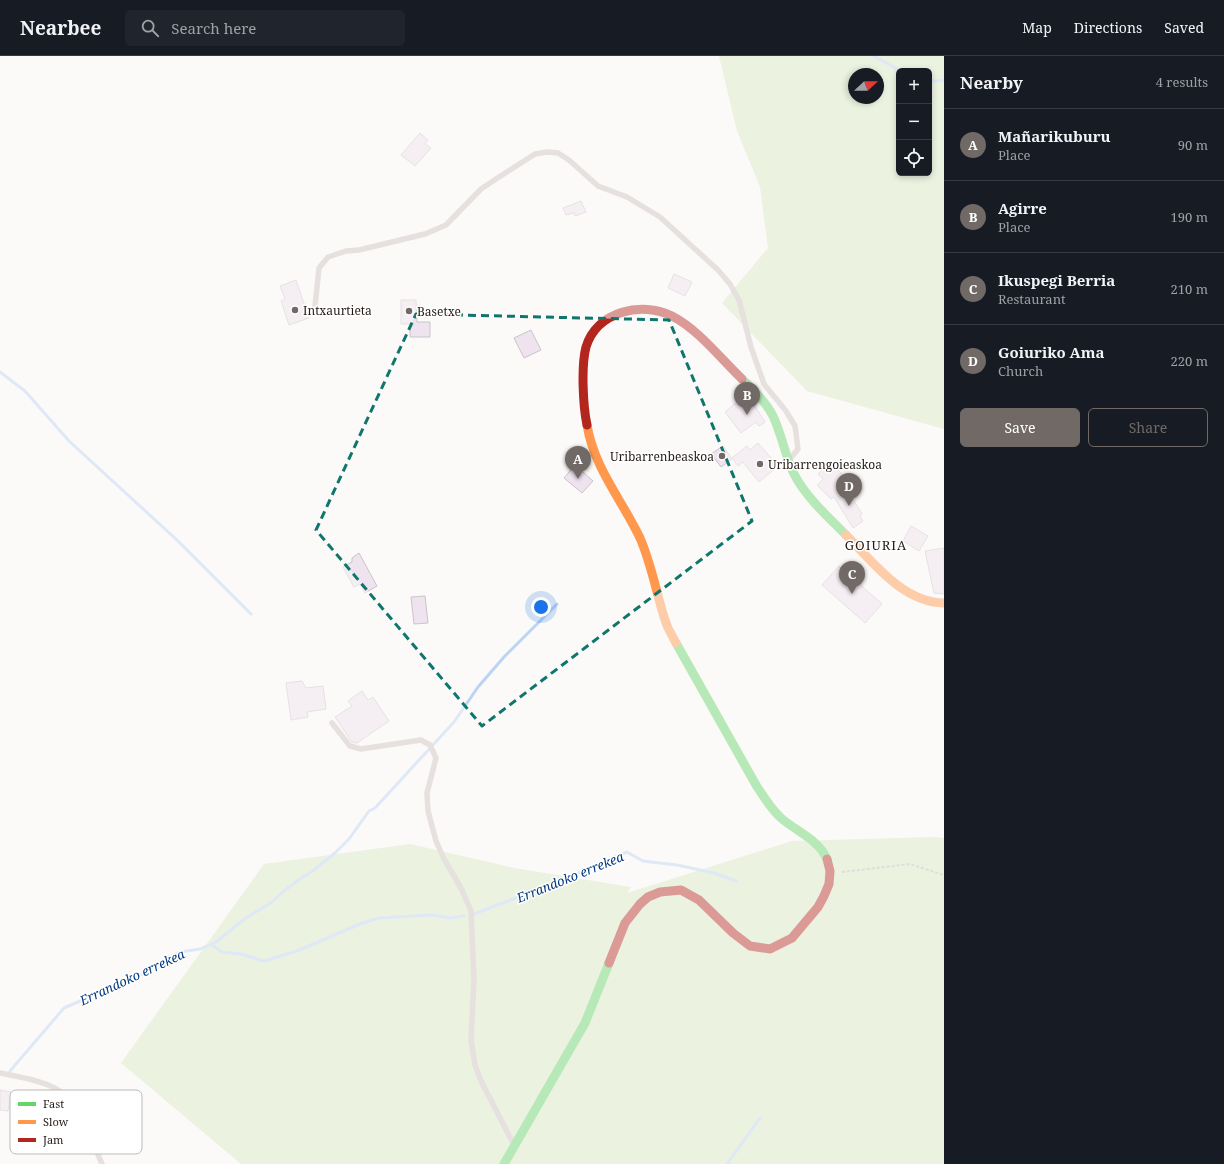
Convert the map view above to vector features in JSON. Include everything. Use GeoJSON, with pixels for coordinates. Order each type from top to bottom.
{"type":"FeatureCollection","features":[{"type":"Feature","properties":{"kind":"street"},"geometry":{"type":"LineString","coordinates":[[504,1164],[585,1023],[625,924],[634,909],[646,897],[663,890],[676,890],[691,893],[703,902],[736,938],[748,945],[762,950],[775,948],[785,944],[796,936],[813,915],[825,896],[831,874],[828,860],[821,848],[782,818],[768,804],[668,628],[640,538],[601,470],[590,444],[585,422],[584,353],[590,338],[598,327],[607,319],[620,312],[640,307],[656,309],[672,315],[690,328],[748,385],[766,405],[774,417],[788,461],[797,480],[818,507],[885,573],[917,598],[944,604]]}},
{"type":"Feature","properties":{"kind":"lane"},"geometry":{"type":"LineString","coordinates":[[315,306],[319,268],[328,257],[346,251],[359,250],[425,234],[446,226],[481,189],[496,179],[535,154],[548,152],[558,153],[598,186],[627,197],[660,217],[718,270],[730,284],[739,300],[751,347],[764,384],[786,411],[795,426],[798,449],[788,461]]}},
{"type":"Feature","properties":{"kind":"lane"},"geometry":{"type":"LineString","coordinates":[[332,723],[350,746],[361,749],[421,740],[430,745],[436,758],[427,793],[428,811],[436,841],[444,859],[462,890],[471,912],[474,979],[472,1040],[475,1065],[482,1084],[514,1145]]}},
{"type":"Feature","properties":{"kind":"lane"},"geometry":{"type":"LineString","coordinates":[[0,1073],[31,1080],[57,1090]]}},
{"type":"Feature","properties":{"kind":"lane"},"geometry":{"type":"LineString","coordinates":[[98,1154],[102,1164]]}},
{"type":"Feature","properties":{"kind":"path"},"geometry":{"type":"LineString","coordinates":[[831,874],[910,864],[944,875]]}},
{"type":"Feature","properties":{"kind":"highlighted area"},"geometry":{"type":"Polygon","coordinates":[[[416,314],[669,320],[752,521],[482,726],[316,530],[416,314]]]}},
{"type":"Feature","properties":{"kind":"green space"},"geometry":{"type":"Polygon","coordinates":[[[719,56],[944,56],[944,429],[807,391],[722,303],[768,248],[760,187],[737,131],[719,56]]]}},
{"type":"Feature","properties":{"kind":"green space"},"geometry":{"type":"Polygon","coordinates":[[[944,838],[944,1164],[241,1164],[121,1063],[264,864],[410,844],[514,868],[631,887],[627,893],[792,841],[944,838]]]}},
{"type":"Feature","properties":{"kind":"building"},"geometry":{"type":"Polygon","coordinates":[[[420,133],[428,140],[425,144],[431,148],[415,166],[401,155],[420,133]]]}},
{"type":"Feature","properties":{"kind":"building"},"geometry":{"type":"Polygon","coordinates":[[[581,201],[586,212],[575,216],[574,213],[566,215],[563,208],[581,201]]]}},
{"type":"Feature","properties":{"kind":"building"},"geometry":{"type":"Polygon","coordinates":[[[674,274],[692,282],[685,296],[668,288],[674,274]]]}},
{"type":"Feature","properties":{"kind":"building","name":"Intxaurtieta"},"geometry":{"type":"Polygon","coordinates":[[[296,280],[309,318],[289,325],[281,301],[285,299],[280,286],[296,280]]]}},
{"type":"Feature","properties":{"kind":"building","name":"Basetxe"},"geometry":{"type":"Polygon","coordinates":[[[401,300],[416,300],[417,322],[430,322],[430,337],[410,337],[410,324],[401,324],[401,300]]]}},
{"type":"Feature","properties":{"kind":"building"},"geometry":{"type":"Polygon","coordinates":[[[531,330],[541,350],[524,358],[514,338],[531,330]]]}},
{"type":"Feature","properties":{"kind":"building"},"geometry":{"type":"Polygon","coordinates":[[[744,396],[747,399],[748,398],[765,422],[759,426],[756,422],[741,433],[725,412],[744,396]]]}},
{"type":"Feature","properties":{"kind":"building","name":"Uribarrengoieaskoa"},"geometry":{"type":"Polygon","coordinates":[[[758,443],[778,466],[759,482],[743,462],[738,466],[732,458],[747,446],[750,450],[758,443]]]}},
{"type":"Feature","properties":{"kind":"building","name":"Uribarrenbeaskoa"},"geometry":{"type":"Polygon","coordinates":[[[723,446],[732,459],[721,467],[711,454],[723,446]]]}},
{"type":"Feature","properties":{"kind":"building"},"geometry":{"type":"Polygon","coordinates":[[[830,462],[849,481],[845,486],[862,514],[860,516],[863,521],[853,528],[834,497],[831,499],[817,485],[823,479],[818,474],[830,462]]]}},
{"type":"Feature","properties":{"kind":"building"},"geometry":{"type":"Polygon","coordinates":[[[575,465],[593,481],[582,493],[564,478],[575,465]]]}},
{"type":"Feature","properties":{"kind":"building","name":"GOIURIA"},"geometry":{"type":"Polygon","coordinates":[[[911,526],[928,536],[919,551],[903,541],[911,526]]]}},
{"type":"Feature","properties":{"kind":"building"},"geometry":{"type":"Polygon","coordinates":[[[944,548],[944,594],[934,593],[925,551],[944,548]]]}},
{"type":"Feature","properties":{"kind":"building"},"geometry":{"type":"Polygon","coordinates":[[[359,553],[377,586],[365,593],[360,584],[354,587],[343,567],[352,562],[352,558],[359,553]]]}},
{"type":"Feature","properties":{"kind":"building"},"geometry":{"type":"Polygon","coordinates":[[[839,566],[882,604],[865,623],[822,585],[839,566]]]}},
{"type":"Feature","properties":{"kind":"building"},"geometry":{"type":"Polygon","coordinates":[[[425,596],[428,623],[414,624],[411,597],[425,596]]]}},
{"type":"Feature","properties":{"kind":"building"},"geometry":{"type":"Polygon","coordinates":[[[302,681],[306,688],[323,686],[326,709],[307,712],[308,717],[291,720],[286,683],[302,681]]]}},
{"type":"Feature","properties":{"kind":"building"},"geometry":{"type":"Polygon","coordinates":[[[362,691],[368,700],[373,697],[389,721],[357,743],[352,742],[335,717],[352,706],[348,701],[362,691]]]}},
{"type":"Feature","properties":{"kind":"building"},"geometry":{"type":"Polygon","coordinates":[[[0,1090],[10,1092],[8,1111],[0,1110],[0,1090]]]}},
{"type":"Feature","properties":{"kind":"waterway"},"geometry":{"type":"LineString","coordinates":[[874,56],[896,69]]}},
{"type":"Feature","properties":{"kind":"waterway"},"geometry":{"type":"LineString","coordinates":[[932,80],[944,80]]}},
{"type":"Feature","properties":{"kind":"waterway"},"geometry":{"type":"LineString","coordinates":[[0,372],[25,391],[69,441],[178,541],[251,614]]}},
{"type":"Feature","properties":{"kind":"waterway"},"geometry":{"type":"LineString","coordinates":[[10,1071],[64,1008],[105,988],[139,976],[169,957],[180,952],[200,949],[216,942],[246,918],[272,902],[284,891],[335,853],[349,839],[369,811],[375,808],[454,722],[478,687],[504,657],[557,604]]}},
{"type":"Feature","properties":{"kind":"waterway","name":"Errandoko errekea"},"geometry":{"type":"LineString","coordinates":[[474,914],[568,878],[627,852],[643,861],[677,865],[714,873],[736,881]]}},
{"type":"Feature","properties":{"kind":"waterway","name":"Errandoko errekea"},"geometry":{"type":"LineString","coordinates":[[212,945],[222,952],[241,954],[264,961],[297,951],[360,924],[379,918],[433,915],[450,918],[464,916]]}},
{"type":"Feature","properties":{"kind":"waterway"},"geometry":{"type":"LineString","coordinates":[[727,1164],[760,1118]]}},
{"type":"Feature","properties":{"kind":"traffic: fast"},"geometry":{"type":"LineString","coordinates":[[742,379],[759,396],[773,416],[791,467],[799,482],[817,506],[846,535]]}},
{"type":"Feature","properties":{"kind":"traffic: fast"},"geometry":{"type":"LineString","coordinates":[[676,643],[767,802],[781,818],[813,841],[827,859]]}},
{"type":"Feature","properties":{"kind":"traffic: fast"},"geometry":{"type":"LineString","coordinates":[[504,1164],[585,1023],[609,963]]}},
{"type":"Feature","properties":{"kind":"traffic: slow"},"geometry":{"type":"LineString","coordinates":[[587,425],[591,441],[602,470],[640,538],[664,617],[676,643]]}},
{"type":"Feature","properties":{"kind":"traffic: slow"},"geometry":{"type":"LineString","coordinates":[[846,535],[889,579],[915,596],[929,601],[944,603]]}},
{"type":"Feature","properties":{"kind":"traffic: jam"},"geometry":{"type":"LineString","coordinates":[[587,425],[583,386],[583,365],[586,347],[592,335],[600,325],[610,317],[622,312],[647,309],[672,316],[691,329],[709,345],[742,379]]}},
{"type":"Feature","properties":{"kind":"traffic: jam"},"geometry":{"type":"LineString","coordinates":[[609,963],[625,923],[640,904],[648,897],[660,892],[681,890],[699,900],[733,933],[750,946],[770,949],[792,938],[818,907],[829,884],[830,871],[827,859]]}},
{"type":"Feature","properties":{"kind":"place","name":"Intxaurtieta"},"geometry":{"type":"Point","coordinates":[295,310]}},
{"type":"Feature","properties":{"kind":"place","name":"Basetxe"},"geometry":{"type":"Point","coordinates":[409,311]}},
{"type":"Feature","properties":{"kind":"place","name":"Agirre"},"geometry":{"type":"Point","coordinates":[747,415]}},
{"type":"Feature","properties":{"kind":"place","name":"Uribarrenbeaskoa"},"geometry":{"type":"Point","coordinates":[722,456]}},
{"type":"Feature","properties":{"kind":"place","name":"Uribarrengoieaskoa"},"geometry":{"type":"Point","coordinates":[760,464]}},
{"type":"Feature","properties":{"kind":"place","name":"Mañarikuburu"},"geometry":{"type":"Point","coordinates":[578,479]}},
{"type":"Feature","properties":{"kind":"place","name":"Goiuriko Ama"},"geometry":{"type":"Point","coordinates":[849,506]}},
{"type":"Feature","properties":{"kind":"place","name":"Ikuspegi Berria"},"geometry":{"type":"Point","coordinates":[852,594]}},
{"type":"Feature","properties":{"kind":"district","name":"GOIURIA"},"geometry":{"type":"Point","coordinates":[876,545]}}]}
